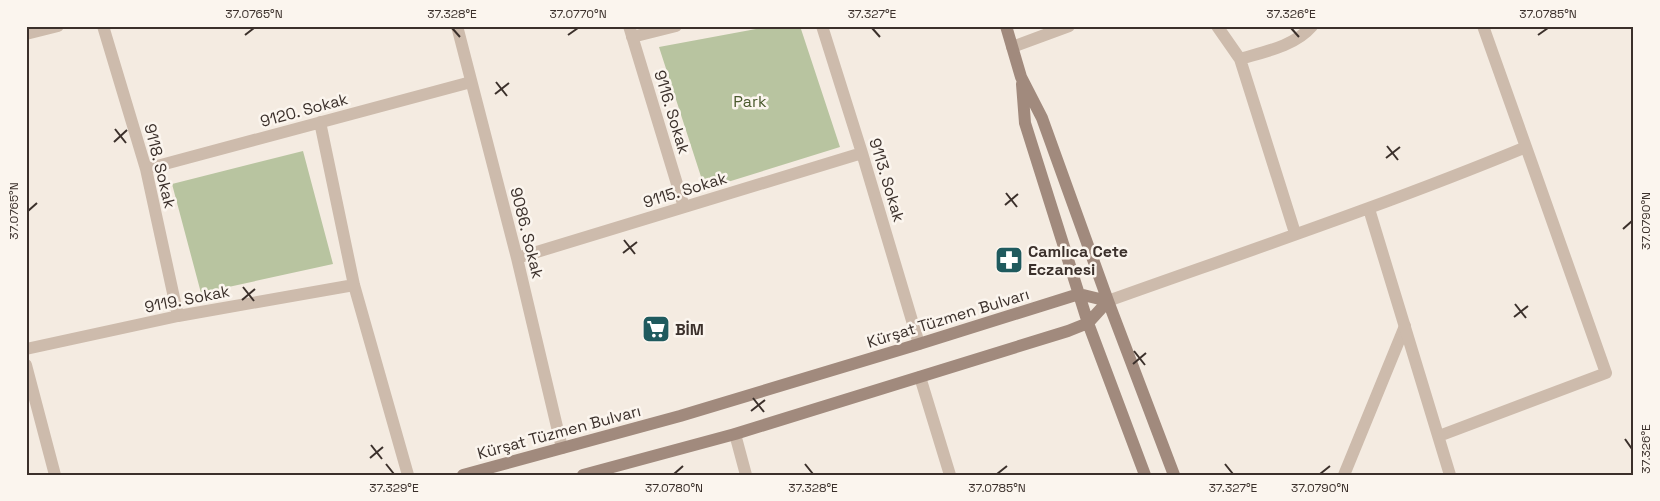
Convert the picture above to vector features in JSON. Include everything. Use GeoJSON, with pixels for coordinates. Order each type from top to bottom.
{"type":"FeatureCollection","features":[{"type":"Feature","properties":{"kind":"street"},"geometry":{"type":"LineString","coordinates":[[26,34],[58,26]]}},
{"type":"Feature","properties":{"kind":"street","name":"9118. Sokak"},"geometry":{"type":"LineString","coordinates":[[103,26],[146,168],[178,316]]}},
{"type":"Feature","properties":{"kind":"street","name":"9086. Sokak"},"geometry":{"type":"LineString","coordinates":[[458,26],[517,258],[562,448]]}},
{"type":"Feature","properties":{"kind":"street"},"geometry":{"type":"LineString","coordinates":[[630,32],[676,26]]}},
{"type":"Feature","properties":{"kind":"street","name":"9113. Sokak"},"geometry":{"type":"LineString","coordinates":[[822,26],[919,344]]}},
{"type":"Feature","properties":{"kind":"street"},"geometry":{"type":"LineString","coordinates":[[1006,26],[1021,77],[1042,118],[1108,301],[1174,475]]}},
{"type":"Feature","properties":{"kind":"street"},"geometry":{"type":"LineString","coordinates":[[1012,47],[1069,26]]}},
{"type":"Feature","properties":{"kind":"street"},"geometry":{"type":"LineString","coordinates":[[1218,26],[1240,59],[1295,234]]}},
{"type":"Feature","properties":{"kind":"street"},"geometry":{"type":"LineString","coordinates":[[1240,59],[1276,48],[1303,35],[1312,26]]}},
{"type":"Feature","properties":{"kind":"street"},"geometry":{"type":"LineString","coordinates":[[1439,436],[1606,373],[1484,26]]}},
{"type":"Feature","properties":{"kind":"street","name":"9116. Sokak"},"geometry":{"type":"LineString","coordinates":[[630,32],[684,207]]}},
{"type":"Feature","properties":{"kind":"street"},"geometry":{"type":"LineString","coordinates":[[1021,77],[1025,123],[1088,323],[1145,475]]}},
{"type":"Feature","properties":{"kind":"street","name":"9120. Sokak"},"geometry":{"type":"LineString","coordinates":[[146,168],[471,82]]}},
{"type":"Feature","properties":{"kind":"street"},"geometry":{"type":"LineString","coordinates":[[320,122],[354,285],[408,475]]}},
{"type":"Feature","properties":{"kind":"street"},"geometry":{"type":"LineString","coordinates":[[583,475],[735,434],[1068,331],[1088,323],[1108,301],[1369,209],[1526,147]]}},
{"type":"Feature","properties":{"kind":"street","name":"9115. Sokak"},"geometry":{"type":"LineString","coordinates":[[517,258],[862,153]]}},
{"type":"Feature","properties":{"kind":"street"},"geometry":{"type":"LineString","coordinates":[[1369,209],[1450,475]]}},
{"type":"Feature","properties":{"kind":"street","name":"9119. Sokak"},"geometry":{"type":"LineString","coordinates":[[26,349],[178,316],[354,285]]}},
{"type":"Feature","properties":{"kind":"street"},"geometry":{"type":"LineString","coordinates":[[1079,294],[1108,301]]}},
{"type":"Feature","properties":{"kind":"street","name":"Kürşat Tüzmen Bulvarı"},"geometry":{"type":"LineString","coordinates":[[463,475],[680,416],[1079,294]]}},
{"type":"Feature","properties":{"kind":"street"},"geometry":{"type":"LineString","coordinates":[[1344,475],[1405,326]]}},
{"type":"Feature","properties":{"kind":"street"},"geometry":{"type":"LineString","coordinates":[[26,366],[55,475]]}},
{"type":"Feature","properties":{"kind":"street"},"geometry":{"type":"LineString","coordinates":[[920,377],[950,475]]}},
{"type":"Feature","properties":{"kind":"street"},"geometry":{"type":"LineString","coordinates":[[735,434],[746,475]]}},
{"type":"Feature","properties":{"kind":"green space","name":"Park"},"geometry":{"type":"Polygon","coordinates":[[[772,26],[800,26],[840,147],[705,189],[659,47],[772,26]]]}},
{"type":"Feature","properties":{"kind":"green space"},"geometry":{"type":"Polygon","coordinates":[[[303,151],[333,264],[201,293],[172,184],[303,151]]]}},
{"type":"Feature","properties":{"kind":"place","name":"Camlıca Cete Eczanesi"},"geometry":{"type":"Point","coordinates":[1009,260]}},
{"type":"Feature","properties":{"kind":"place","name":"BİM"},"geometry":{"type":"Point","coordinates":[656,329]}}]}
